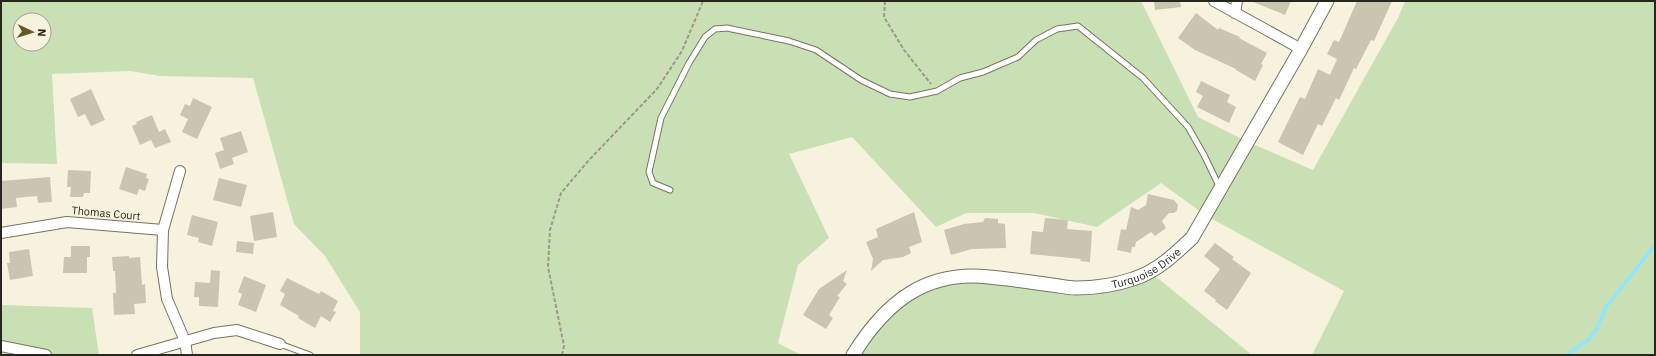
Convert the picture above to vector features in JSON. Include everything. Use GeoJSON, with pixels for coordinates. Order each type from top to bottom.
{"type":"FeatureCollection","features":[{"type":"Feature","properties":{"kind":"street"},"geometry":{"type":"LineString","coordinates":[[1214,1],[1301,49]]}},
{"type":"Feature","properties":{"kind":"street"},"geometry":{"type":"LineString","coordinates":[[1235,13],[1237,1]]}},
{"type":"Feature","properties":{"kind":"street","name":"Turquoise Drive"},"geometry":{"type":"LineString","coordinates":[[853,355],[866,334],[890,307],[920,287],[954,277],[987,277],[1076,288],[1103,286],[1134,279],[1165,263],[1192,238],[1327,1]]}},
{"type":"Feature","properties":{"kind":"street"},"geometry":{"type":"LineString","coordinates":[[180,171],[163,230],[162,267],[167,299],[185,341],[187,355]]}},
{"type":"Feature","properties":{"kind":"street","name":"Thomas Court"},"geometry":{"type":"LineString","coordinates":[[1,233],[67,222],[163,230]]}},
{"type":"Feature","properties":{"kind":"street"},"geometry":{"type":"LineString","coordinates":[[137,355],[214,333],[237,330],[280,344]]}},
{"type":"Feature","properties":{"kind":"street"},"geometry":{"type":"LineString","coordinates":[[1,346],[46,355]]}},
{"type":"Feature","properties":{"kind":"lane"},"geometry":{"type":"LineString","coordinates":[[670,190],[653,183],[649,172],[661,118],[689,63],[705,36],[715,29],[727,28],[789,41],[816,50],[861,80],[890,94],[910,97],[937,91],[960,78],[983,72],[1018,57],[1036,40],[1057,29],[1078,26],[1143,78],[1188,127],[1204,155],[1220,189]]}},
{"type":"Feature","properties":{"kind":"lane"},"geometry":{"type":"LineString","coordinates":[[280,344],[310,355]]}},
{"type":"Feature","properties":{"kind":"path"},"geometry":{"type":"LineString","coordinates":[[562,355],[564,346],[548,267],[550,230],[562,193],[589,160],[657,89],[682,51],[703,1]]}},
{"type":"Feature","properties":{"kind":"path"},"geometry":{"type":"LineString","coordinates":[[885,1],[884,18],[904,50],[937,91]]}},
{"type":"Feature","properties":{"kind":"green space"},"geometry":{"type":"Polygon","coordinates":[[[1,1],[1141,1],[1198,117],[1248,142],[1313,170],[1399,16],[1405,1],[1655,1],[1655,355],[1312,355],[1344,291],[1205,215],[1161,183],[1097,227],[1034,213],[966,213],[936,227],[852,137],[789,154],[829,238],[798,265],[778,343],[801,355],[360,355],[360,312],[325,256],[294,224],[253,78],[160,76],[130,71],[52,74],[57,164],[1,163],[1,1]]]}},
{"type":"Feature","properties":{"kind":"green space"},"geometry":{"type":"Polygon","coordinates":[[[1149,271],[1252,355],[853,355],[890,307],[954,277],[1076,288],[1149,271]]]}},
{"type":"Feature","properties":{"kind":"green space"},"geometry":{"type":"Polygon","coordinates":[[[1,305],[92,308],[99,355],[1,355],[1,305]]]}},
{"type":"Feature","properties":{"kind":"building"},"geometry":{"type":"Polygon","coordinates":[[[1154,1],[1180,1],[1181,7],[1155,10],[1154,1]]]}},
{"type":"Feature","properties":{"kind":"building"},"geometry":{"type":"Polygon","coordinates":[[[1251,1],[1291,1],[1285,15],[1251,1]]]}},
{"type":"Feature","properties":{"kind":"building"},"geometry":{"type":"Polygon","coordinates":[[[1357,1],[1392,1],[1374,41],[1371,40],[1356,69],[1354,68],[1339,100],[1336,98],[1322,126],[1318,124],[1303,155],[1278,142],[1300,97],[1305,99],[1318,69],[1330,75],[1337,59],[1327,54],[1334,40],[1339,42],[1357,1]]]}},
{"type":"Feature","properties":{"kind":"building"},"geometry":{"type":"Polygon","coordinates":[[[1196,13],[1218,30],[1219,28],[1240,37],[1239,38],[1267,53],[1255,81],[1236,69],[1195,50],[1178,38],[1196,13]]]}},
{"type":"Feature","properties":{"kind":"building"},"geometry":{"type":"Polygon","coordinates":[[[1201,81],[1230,95],[1227,102],[1236,107],[1229,123],[1197,107],[1203,96],[1196,92],[1201,81]]]}},
{"type":"Feature","properties":{"kind":"building"},"geometry":{"type":"Polygon","coordinates":[[[91,89],[105,120],[91,126],[85,114],[78,117],[70,99],[91,89]]]}},
{"type":"Feature","properties":{"kind":"building"},"geometry":{"type":"Polygon","coordinates":[[[193,98],[212,107],[197,139],[182,132],[188,119],[180,115],[185,104],[190,106],[193,98]]]}},
{"type":"Feature","properties":{"kind":"building"},"geometry":{"type":"Polygon","coordinates":[[[152,115],[159,132],[165,129],[171,142],[155,148],[151,140],[140,145],[132,126],[137,124],[136,122],[152,115]]]}},
{"type":"Feature","properties":{"kind":"building"},"geometry":{"type":"Polygon","coordinates":[[[241,131],[248,152],[232,158],[234,164],[220,169],[215,153],[224,150],[220,138],[241,131]]]}},
{"type":"Feature","properties":{"kind":"building"},"geometry":{"type":"Polygon","coordinates":[[[126,167],[147,174],[146,178],[149,179],[145,191],[139,189],[137,195],[119,189],[126,167]]]}},
{"type":"Feature","properties":{"kind":"building"},"geometry":{"type":"Polygon","coordinates":[[[68,170],[91,171],[90,193],[84,193],[83,197],[70,197],[71,187],[67,187],[68,170]]]}},
{"type":"Feature","properties":{"kind":"building"},"geometry":{"type":"Polygon","coordinates":[[[50,177],[52,202],[38,203],[37,196],[16,198],[17,207],[1,209],[1,181],[50,177]]]}},
{"type":"Feature","properties":{"kind":"building"},"geometry":{"type":"Polygon","coordinates":[[[219,178],[247,185],[241,207],[213,200],[219,178]]]}},
{"type":"Feature","properties":{"kind":"building"},"geometry":{"type":"Polygon","coordinates":[[[1148,194],[1174,200],[1178,205],[1177,211],[1174,213],[1169,213],[1162,221],[1166,228],[1155,236],[1151,232],[1136,242],[1135,247],[1132,247],[1131,253],[1117,250],[1121,229],[1126,230],[1131,207],[1138,210],[1146,205],[1148,194]]]}},
{"type":"Feature","properties":{"kind":"building"},"geometry":{"type":"Polygon","coordinates":[[[273,212],[277,237],[254,241],[250,216],[273,212]]]}},
{"type":"Feature","properties":{"kind":"building"},"geometry":{"type":"Polygon","coordinates":[[[914,212],[922,242],[909,247],[911,253],[903,257],[883,260],[871,271],[873,259],[866,242],[878,237],[876,229],[914,212]]]}},
{"type":"Feature","properties":{"kind":"building"},"geometry":{"type":"Polygon","coordinates":[[[192,215],[218,222],[212,246],[198,242],[199,238],[187,235],[192,215]]]}},
{"type":"Feature","properties":{"kind":"building"},"geometry":{"type":"Polygon","coordinates":[[[985,218],[998,219],[998,223],[1005,224],[1006,248],[972,249],[951,255],[944,230],[964,224],[983,222],[985,218]]]}},
{"type":"Feature","properties":{"kind":"building"},"geometry":{"type":"Polygon","coordinates":[[[1045,218],[1068,220],[1067,229],[1092,231],[1090,262],[1080,261],[1081,259],[1030,254],[1032,231],[1043,232],[1045,218]]]}},
{"type":"Feature","properties":{"kind":"building"},"geometry":{"type":"Polygon","coordinates":[[[237,241],[254,243],[253,254],[236,252],[237,241]]]}},
{"type":"Feature","properties":{"kind":"building"},"geometry":{"type":"Polygon","coordinates":[[[1215,243],[1234,257],[1232,259],[1251,273],[1227,310],[1204,291],[1220,269],[1204,256],[1215,243]]]}},
{"type":"Feature","properties":{"kind":"building"},"geometry":{"type":"Polygon","coordinates":[[[71,246],[90,246],[90,257],[87,257],[87,273],[63,273],[64,257],[71,257],[71,246]]]}},
{"type":"Feature","properties":{"kind":"building"},"geometry":{"type":"Polygon","coordinates":[[[29,249],[33,276],[10,280],[7,263],[10,263],[9,252],[29,249]]]}},
{"type":"Feature","properties":{"kind":"building"},"geometry":{"type":"Polygon","coordinates":[[[129,256],[129,258],[140,257],[142,285],[145,284],[146,303],[134,304],[135,314],[114,315],[113,293],[116,293],[115,271],[113,271],[112,257],[129,256]]]}},
{"type":"Feature","properties":{"kind":"building"},"geometry":{"type":"Polygon","coordinates":[[[211,270],[220,271],[218,307],[199,306],[199,297],[194,297],[195,282],[210,283],[211,270]]]}},
{"type":"Feature","properties":{"kind":"building"},"geometry":{"type":"Polygon","coordinates":[[[847,270],[843,281],[847,284],[837,296],[840,297],[829,315],[833,318],[826,329],[803,315],[819,289],[847,270]]]}},
{"type":"Feature","properties":{"kind":"building"},"geometry":{"type":"Polygon","coordinates":[[[244,276],[266,285],[256,312],[238,305],[242,294],[238,292],[244,276]]]}},
{"type":"Feature","properties":{"kind":"building"},"geometry":{"type":"Polygon","coordinates":[[[287,278],[319,294],[321,291],[338,301],[333,311],[336,312],[330,322],[321,316],[315,328],[298,318],[299,316],[280,305],[285,294],[280,291],[287,278]]]}},
{"type":"Feature","properties":{"kind":"waterway"},"geometry":{"type":"LineString","coordinates":[[1567,355],[1588,340],[1597,328],[1606,307],[1655,245]]}}]}
